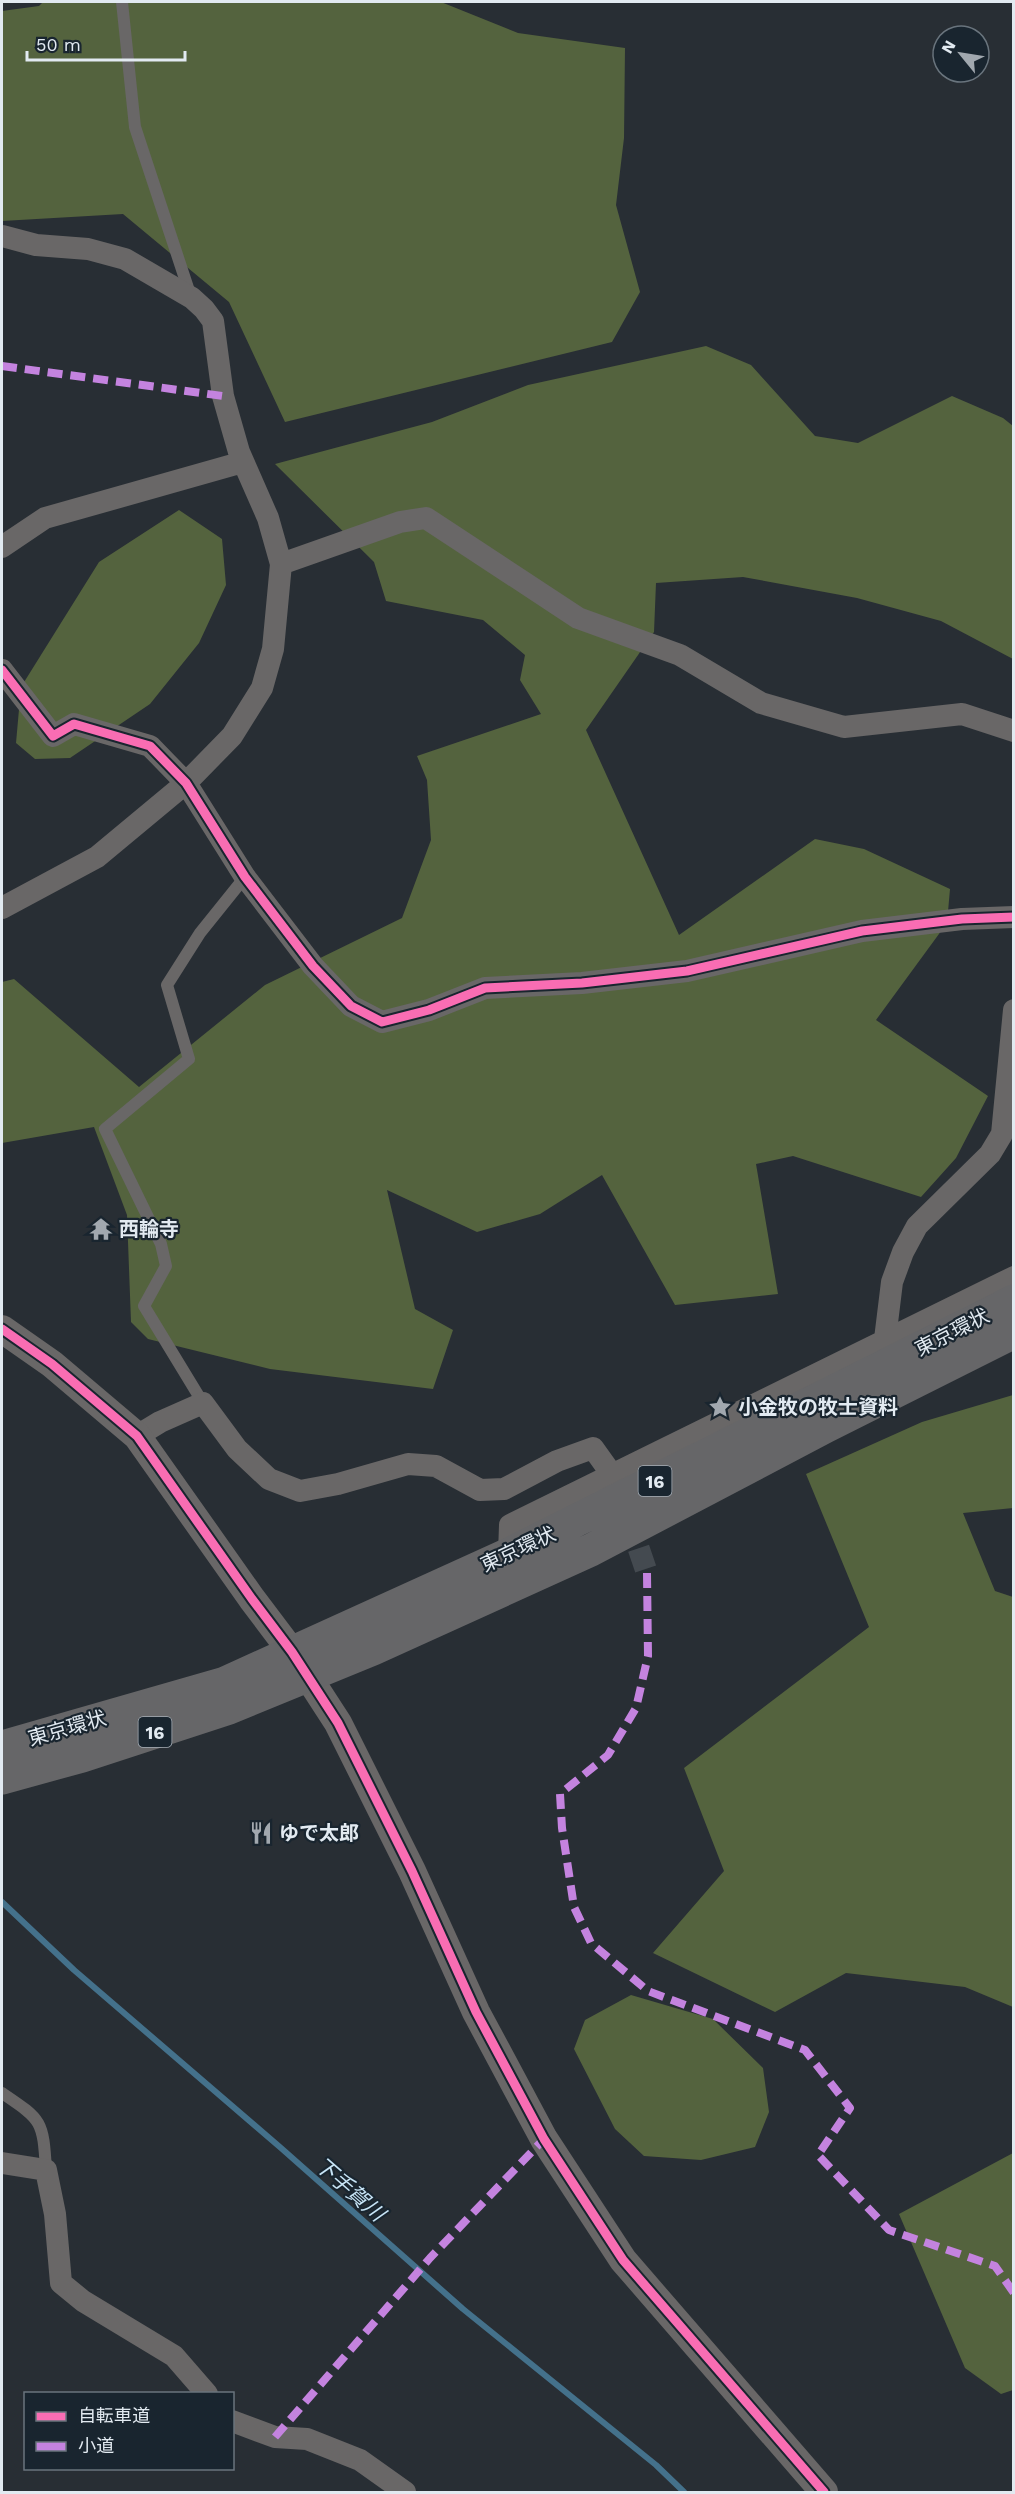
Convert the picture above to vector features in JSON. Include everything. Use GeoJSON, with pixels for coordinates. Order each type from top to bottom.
{"type":"FeatureCollection","features":[{"type":"Feature","properties":{"kind":"highway","name":"東京環状"},"geometry":{"type":"LineString","coordinates":[[2,1747],[225,1683],[299,1664],[374,1649],[591,1550],[818,1414],[1014,1301]]}},
{"type":"Feature","properties":{"kind":"highway","name":"東京環状"},"geometry":{"type":"LineString","coordinates":[[2,1778],[82,1756],[229,1708],[299,1664],[509,1554],[818,1414],[1014,1332]]}},
{"type":"Feature","properties":{"kind":"street"},"geometry":{"type":"LineString","coordinates":[[2,236],[36,245],[88,249],[125,259],[192,298],[204,309],[213,321],[223,396],[243,462],[268,518],[281,564],[273,649],[262,687],[232,736],[186,783],[97,857],[2,908]]}},
{"type":"Feature","properties":{"kind":"street"},"geometry":{"type":"LineString","coordinates":[[2,547],[45,518],[243,462]]}},
{"type":"Feature","properties":{"kind":"street"},"geometry":{"type":"LineString","coordinates":[[281,564],[400,522],[426,518],[578,618],[680,655],[761,703],[844,727],[962,714],[1014,731]]}},
{"type":"Feature","properties":{"kind":"street"},"geometry":{"type":"LineString","coordinates":[[2,670],[53,736],[74,724],[150,747],[186,783],[245,877],[313,966],[351,1006],[382,1022],[429,1010],[485,988],[582,982],[687,971],[862,931],[962,919],[1014,917]]}},
{"type":"Feature","properties":{"kind":"street"},"geometry":{"type":"LineString","coordinates":[[885,1339],[892,1282],[917,1226],[990,1154],[1002,1134],[1014,1010]]}},
{"type":"Feature","properties":{"kind":"street"},"geometry":{"type":"LineString","coordinates":[[509,1554],[510,1525],[613,1476],[885,1339],[958,1309],[1014,1277]]}},
{"type":"Feature","properties":{"kind":"street"},"geometry":{"type":"LineString","coordinates":[[2,1329],[52,1364],[137,1436],[299,1664],[338,1723],[412,1871],[476,2012],[544,2139],[623,2260],[824,2493]]}},
{"type":"Feature","properties":{"kind":"street"},"geometry":{"type":"LineString","coordinates":[[137,1436],[160,1422],[203,1403],[237,1449],[269,1479],[300,1491],[338,1484],[408,1464],[436,1466],[480,1490],[504,1489],[557,1461],[593,1448],[613,1476]]}},
{"type":"Feature","properties":{"kind":"street"},"geometry":{"type":"LineString","coordinates":[[2,2163],[46,2170],[55,2214],[61,2283],[82,2301],[174,2356],[205,2392]]}},
{"type":"Feature","properties":{"kind":"street"},"geometry":{"type":"LineString","coordinates":[[234,2422],[274,2437],[308,2439],[360,2460],[405,2493]]}},
{"type":"Feature","properties":{"kind":"lane"},"geometry":{"type":"LineString","coordinates":[[122,2],[135,127],[192,298]]}},
{"type":"Feature","properties":{"kind":"lane"},"geometry":{"type":"LineString","coordinates":[[203,1403],[144,1306],[166,1266],[160,1244],[105,1129],[189,1059],[167,985],[200,933],[245,877]]}},
{"type":"Feature","properties":{"kind":"lane"},"geometry":{"type":"LineString","coordinates":[[2,2093],[34,2115],[44,2136],[46,2170]]}},
{"type":"Feature","properties":{"kind":"green space"},"geometry":{"type":"Polygon","coordinates":[[[43,2],[441,2],[518,33],[625,48],[624,138],[616,205],[640,292],[612,342],[285,422],[229,302],[123,214],[2,221],[2,11],[39,6],[43,2]]]}},
{"type":"Feature","properties":{"kind":"green space"},"geometry":{"type":"Polygon","coordinates":[[[706,346],[751,365],[815,436],[858,443],[952,396],[1003,418],[1013,426],[1013,659],[941,621],[857,598],[743,577],[656,583],[654,632],[586,730],[679,935],[815,839],[864,849],[950,889],[947,923],[876,1020],[988,1096],[956,1158],[921,1197],[793,1156],[756,1164],[778,1294],[675,1305],[602,1175],[540,1214],[477,1232],[387,1190],[415,1309],[453,1330],[433,1389],[270,1369],[148,1339],[131,1322],[127,1215],[94,1127],[2,1143],[2,982],[14,979],[139,1087],[265,985],[402,918],[431,840],[427,780],[417,756],[541,714],[520,680],[525,655],[483,620],[386,601],[374,562],[275,464],[432,422],[528,385],[706,346]]]}},
{"type":"Feature","properties":{"kind":"green space"},"geometry":{"type":"Polygon","coordinates":[[[179,510],[222,539],[226,585],[199,643],[150,704],[70,758],[35,759],[16,743],[21,687],[99,562],[179,510]]]}},
{"type":"Feature","properties":{"kind":"green space"},"geometry":{"type":"Polygon","coordinates":[[[1013,1395],[1013,1508],[963,1513],[995,1591],[1013,1597],[1013,2007],[965,1987],[846,1973],[775,2012],[653,1953],[724,1871],[684,1768],[869,1627],[806,1474],[922,1422],[1013,1395]]]}},
{"type":"Feature","properties":{"kind":"green space"},"geometry":{"type":"Polygon","coordinates":[[[631,1995],[713,2019],[763,2068],[769,2112],[755,2147],[701,2160],[644,2156],[615,2129],[574,2049],[585,2020],[631,1995]]]}},
{"type":"Feature","properties":{"kind":"green space"},"geometry":{"type":"Polygon","coordinates":[[[1013,2153],[1013,2390],[1001,2394],[965,2368],[899,2214],[1013,2153]]]}},
{"type":"Feature","properties":{"kind":"waterway","name":"下手賀川"},"geometry":{"type":"LineString","coordinates":[[2,1902],[74,1970],[281,2148],[463,2309],[656,2465],[684,2492]]}},
{"type":"Feature","properties":{"kind":"tunnel"},"geometry":{"type":"LineString","coordinates":[[628,1517],[647,1573]]}},
{"type":"Feature","properties":{"kind":"marked path"},"geometry":{"type":"LineString","coordinates":[[2,366],[223,396]]}},
{"type":"Feature","properties":{"kind":"marked path"},"geometry":{"type":"LineString","coordinates":[[647,1573],[648,1656],[636,1708],[608,1755],[560,1794],[562,1828],[574,1907],[591,1943],[648,1991],[805,2050],[850,2108],[818,2155],[889,2230],[995,2266],[1014,2293]]}},
{"type":"Feature","properties":{"kind":"marked path"},"geometry":{"type":"LineString","coordinates":[[275,2437],[430,2258],[544,2139]]}},
{"type":"Feature","properties":{"kind":"cycle path"},"geometry":{"type":"LineString","coordinates":[[2,670],[53,736],[74,724],[150,746],[186,783],[245,877],[313,966],[351,1006],[382,1022],[429,1010],[485,988],[582,983],[687,971],[862,931],[962,919],[1014,917]]}},
{"type":"Feature","properties":{"kind":"cycle path"},"geometry":{"type":"LineString","coordinates":[[2,1329],[52,1364],[137,1436],[292,1652],[338,1723],[412,1871],[476,2012],[544,2139],[623,2260],[824,2492]]}},
{"type":"Feature","properties":{"kind":"place","name":"西輪寺"},"geometry":{"type":"Point","coordinates":[101,1229]}},
{"type":"Feature","properties":{"kind":"place","name":"小金牧の牧士資料"},"geometry":{"type":"Point","coordinates":[720,1407]}},
{"type":"Feature","properties":{"kind":"place","name":"ゆで太郎"},"geometry":{"type":"Point","coordinates":[261,1833]}}]}
